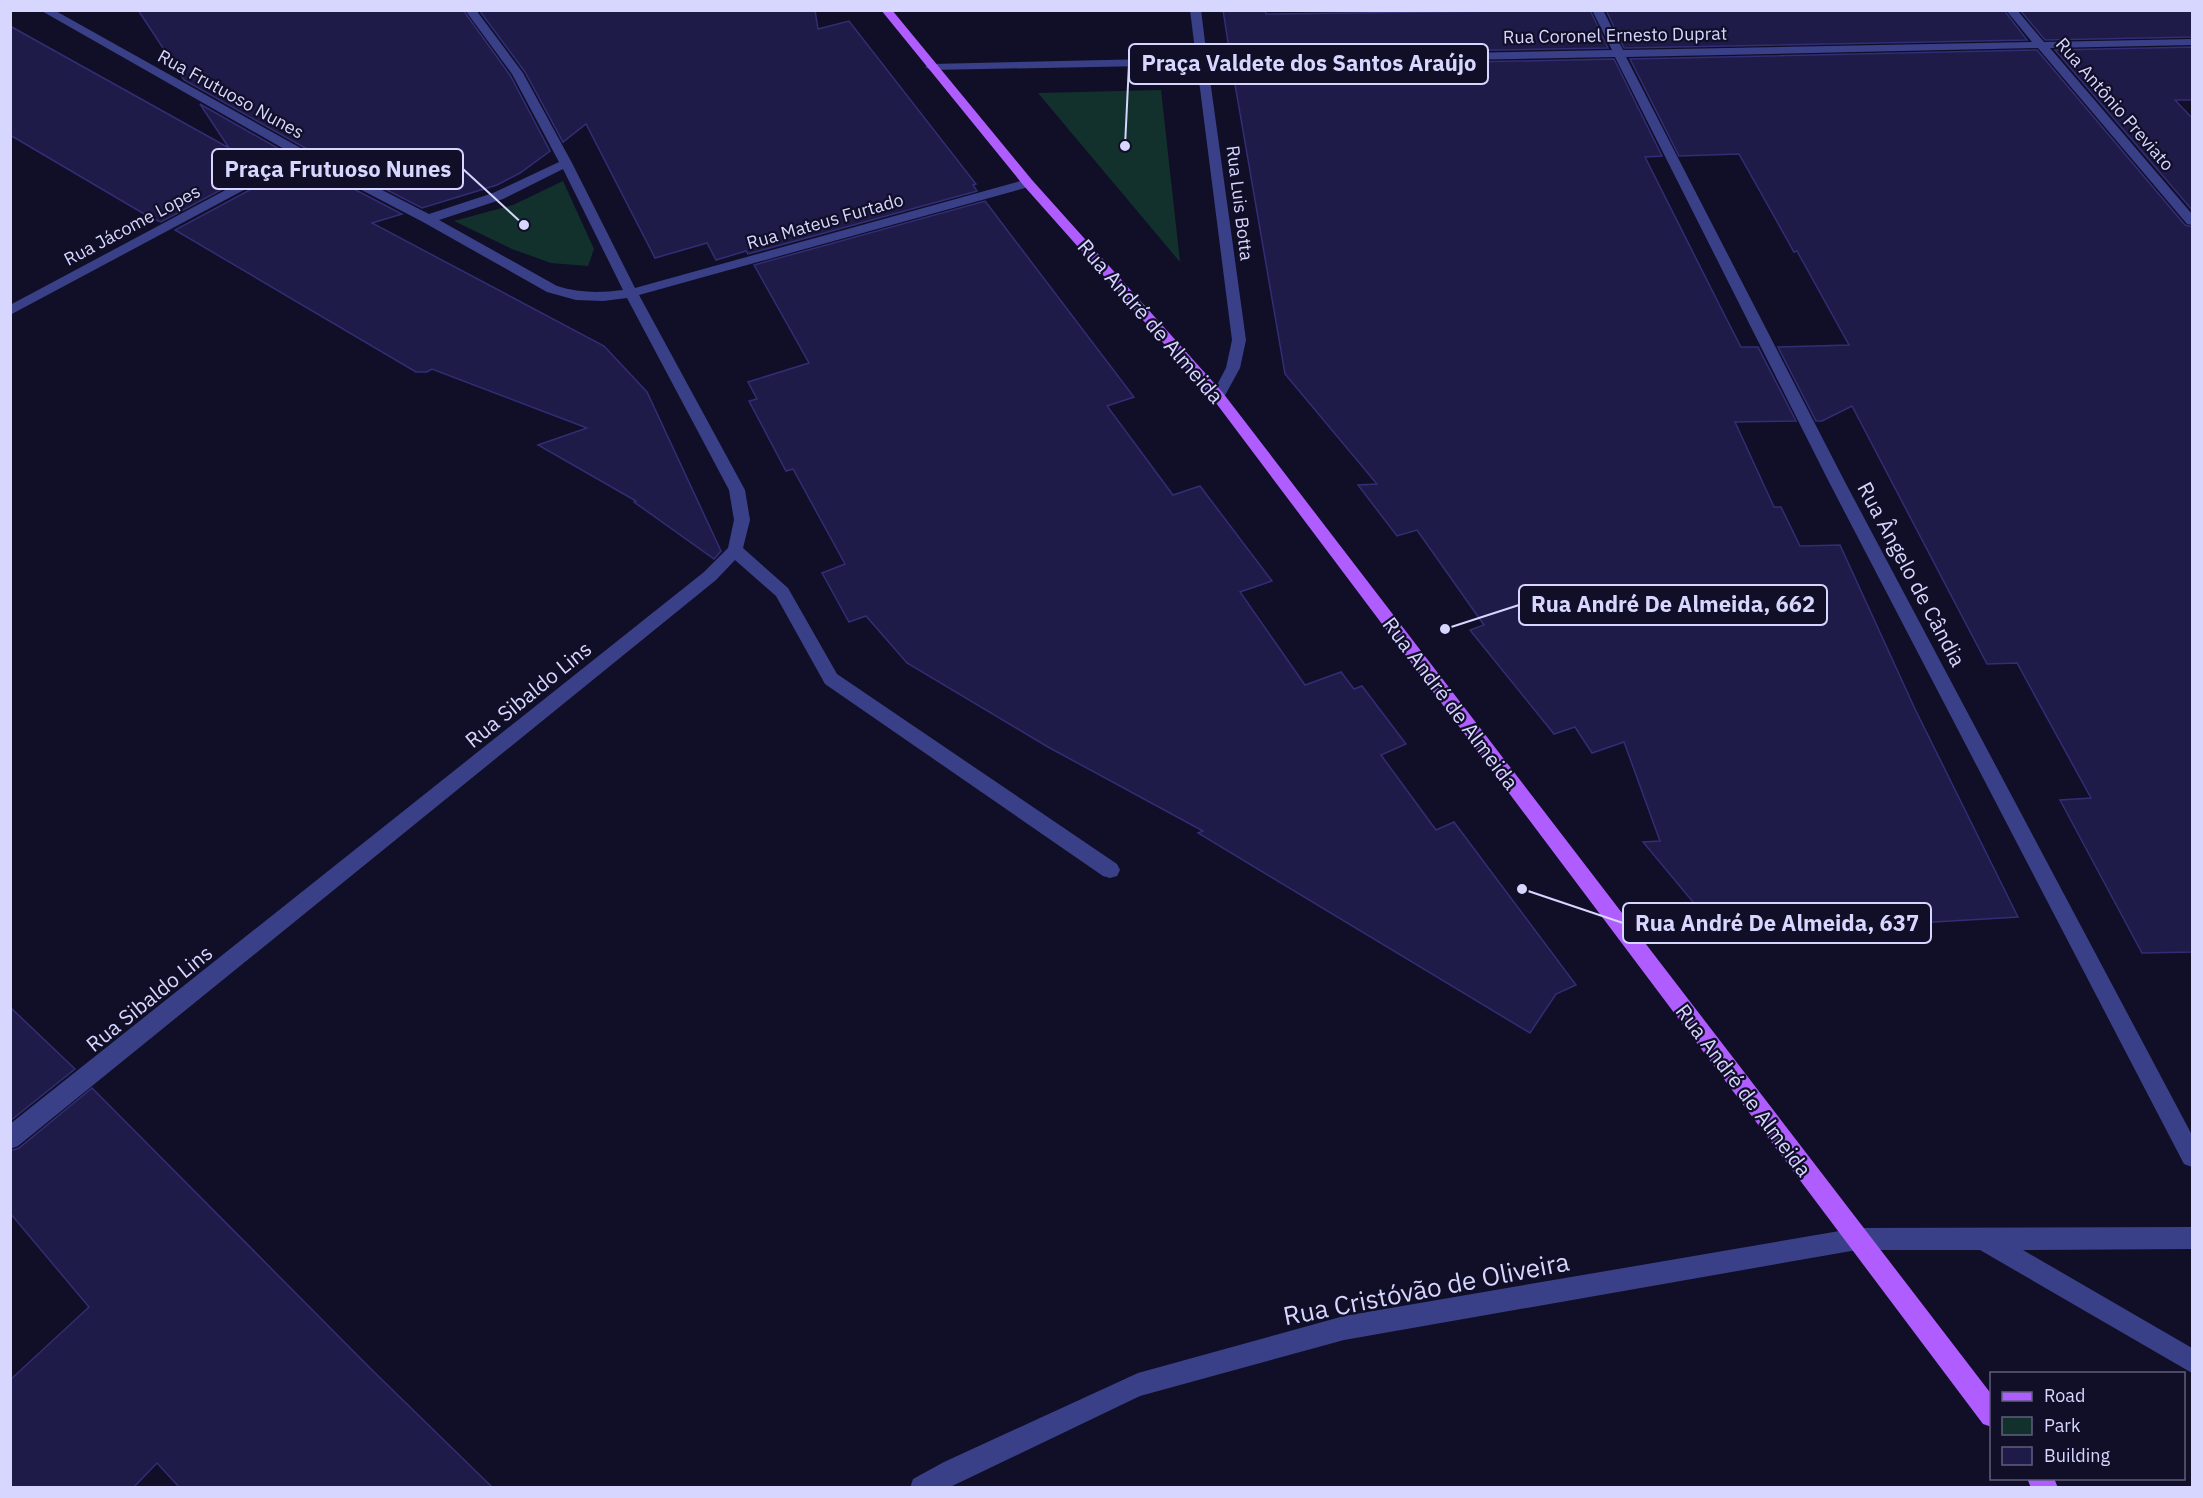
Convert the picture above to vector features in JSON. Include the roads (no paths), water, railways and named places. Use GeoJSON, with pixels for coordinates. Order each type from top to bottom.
{"type":"FeatureCollection","features":[{"type":"Feature","properties":{"kind":"main road","name":"Rua André de Almeida"},"geometry":{"type":"LineString","coordinates":[[886,10],[1028,183],[1218,396],[1990,1412]]}},
{"type":"Feature","properties":{"kind":"street","name":"Rua Frutuoso Nunes"},"geometry":{"type":"LineString","coordinates":[[45,10],[302,154],[428,219],[552,289],[576,296],[603,297],[631,293]]}},
{"type":"Feature","properties":{"kind":"street"},"geometry":{"type":"LineString","coordinates":[[470,10],[517,74],[737,490],[742,520],[735,550],[782,592],[831,679],[1110,870]]}},
{"type":"Feature","properties":{"kind":"street","name":"Rua Luis Botta"},"geometry":{"type":"LineString","coordinates":[[1195,10],[1239,340],[1233,368],[1218,396]]}},
{"type":"Feature","properties":{"kind":"street","name":"Rua Ângelo de Cândia"},"geometry":{"type":"LineString","coordinates":[[1597,10],[1832,471],[2193,1156]]}},
{"type":"Feature","properties":{"kind":"street","name":"Rua Antônio Previato"},"geometry":{"type":"LineString","coordinates":[[2011,10],[2193,221]]}},
{"type":"Feature","properties":{"kind":"street","name":"Rua Coronel Ernesto Duprat"},"geometry":{"type":"LineString","coordinates":[[931,67],[2193,42]]}},
{"type":"Feature","properties":{"kind":"street","name":"Rua Jácome Lopes"},"geometry":{"type":"LineString","coordinates":[[10,311],[302,154]]}},
{"type":"Feature","properties":{"kind":"street"},"geometry":{"type":"LineString","coordinates":[[428,219],[498,196],[566,163]]}},
{"type":"Feature","properties":{"kind":"street","name":"Rua Mateus Furtado"},"geometry":{"type":"LineString","coordinates":[[631,293],[1028,183]]}},
{"type":"Feature","properties":{"kind":"street","name":"Rua Sibaldo Lins"},"geometry":{"type":"LineString","coordinates":[[10,1138],[710,576],[735,550]]}},
{"type":"Feature","properties":{"kind":"street","name":"Rua Cristóvão de Oliveira"},"geometry":{"type":"LineString","coordinates":[[922,1488],[953,1471],[1138,1386],[1344,1328],[1857,1239],[2193,1238]]}},
{"type":"Feature","properties":{"kind":"street"},"geometry":{"type":"LineString","coordinates":[[1984,1240],[2193,1360]]}},
{"type":"Feature","properties":{"kind":"place","name":"Praça Valdete dos Santos Araújo"},"geometry":{"type":"Point","coordinates":[1125,146]}},
{"type":"Feature","properties":{"kind":"place","name":"Praça Frutuoso Nunes"},"geometry":{"type":"Point","coordinates":[524,225]}},
{"type":"Feature","properties":{"kind":"place","name":"Rua André De Almeida, 662"},"geometry":{"type":"Point","coordinates":[1445,629]}},
{"type":"Feature","properties":{"kind":"place","name":"Rua André De Almeida, 637"},"geometry":{"type":"Point","coordinates":[1522,889]}}]}
